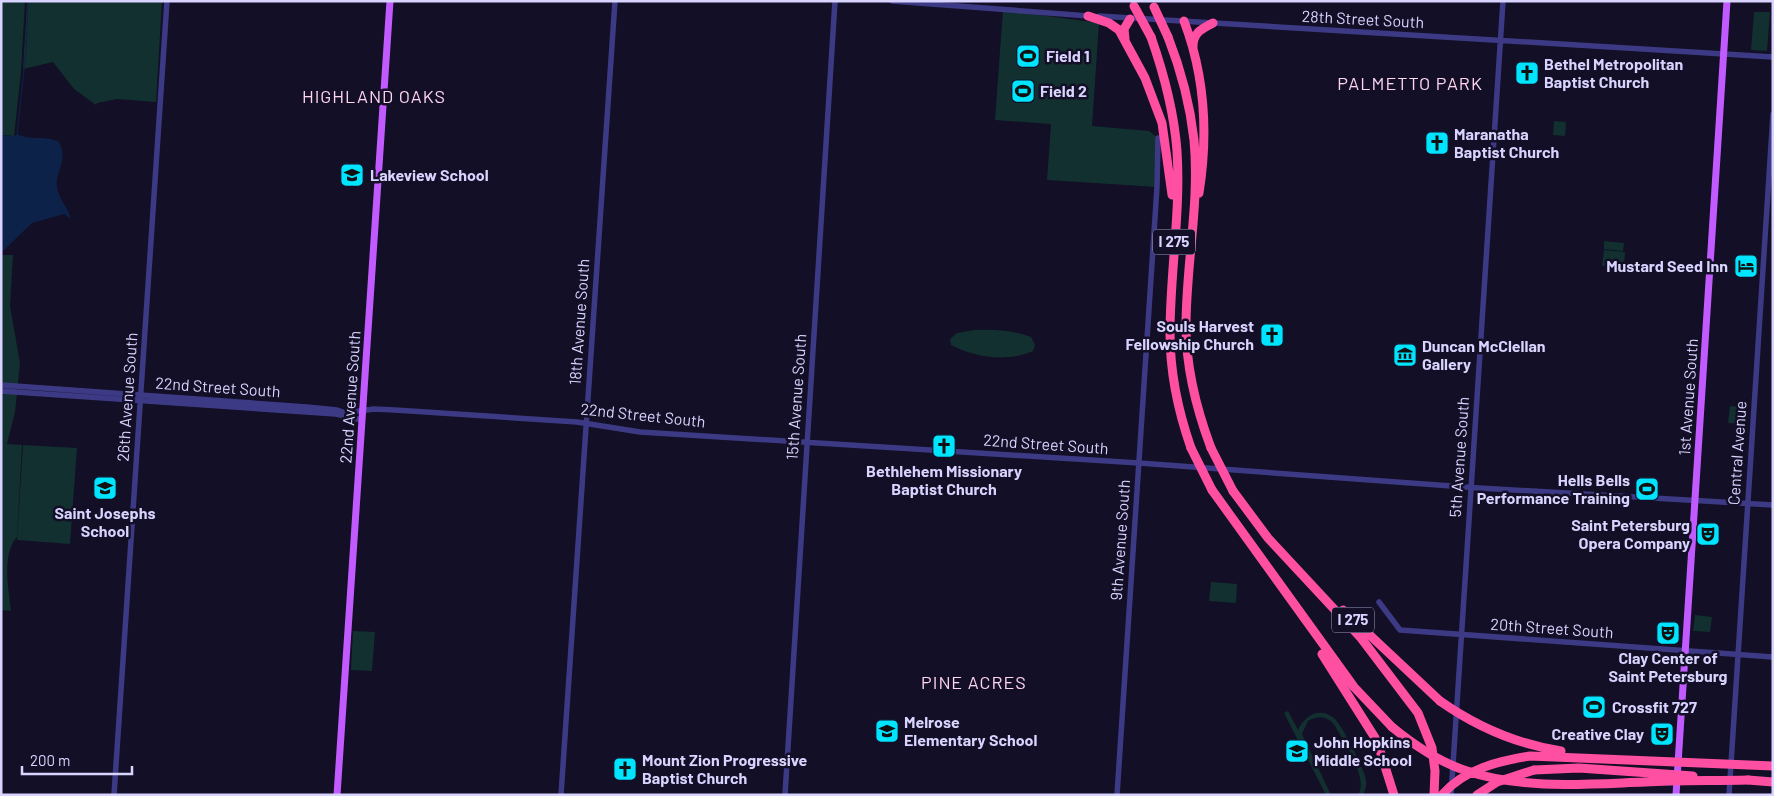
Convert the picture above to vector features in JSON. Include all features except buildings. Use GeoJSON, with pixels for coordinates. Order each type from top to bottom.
{"type":"FeatureCollection","features":[{"type":"Feature","properties":{"kind":"highway","name":"I 275"},"geometry":{"type":"LineString","coordinates":[[1132,4],[1151,37],[1164,73],[1174,121],[1177,153],[1170,335],[1172,375],[1178,405],[1191,448],[1212,490],[1354,687],[1392,727],[1419,748],[1467,771],[1500,779],[1560,784],[1748,780],[1773,782]]}},
{"type":"Feature","properties":{"kind":"highway","name":"I 275"},"geometry":{"type":"LineString","coordinates":[[1152,4],[1168,37],[1186,90],[1194,141],[1186,326],[1188,359],[1194,395],[1211,448],[1233,491],[1268,538],[1440,701],[1484,728],[1539,747],[1654,760],[1773,766]]}},
{"type":"Feature","properties":{"kind":"highway"},"geometry":{"type":"LineString","coordinates":[[1088,16],[1109,23],[1119,30],[1153,96],[1162,123],[1175,231]]}},
{"type":"Feature","properties":{"kind":"highway"},"geometry":{"type":"LineString","coordinates":[[1125,41],[1124,29],[1130,18]]}},
{"type":"Feature","properties":{"kind":"highway"},"geometry":{"type":"LineString","coordinates":[[1184,21],[1193,49],[1203,110],[1204,148],[1191,245]]}},
{"type":"Feature","properties":{"kind":"highway"},"geometry":{"type":"LineString","coordinates":[[1193,49],[1195,35],[1213,23]]}},
{"type":"Feature","properties":{"kind":"highway"},"geometry":{"type":"LineString","coordinates":[[1268,538],[1361,638],[1418,714],[1432,748],[1436,771],[1434,795]]}},
{"type":"Feature","properties":{"kind":"highway"},"geometry":{"type":"LineString","coordinates":[[1254,548],[1372,732],[1385,762],[1394,795]]}},
{"type":"Feature","properties":{"kind":"highway"},"geometry":{"type":"LineString","coordinates":[[1442,795],[1462,776],[1507,760],[1530,756],[1654,760]]}},
{"type":"Feature","properties":{"kind":"highway"},"geometry":{"type":"LineString","coordinates":[[1477,795],[1497,782],[1534,770],[1579,768],[1748,780]]}},
{"type":"Feature","properties":{"kind":"main road","name":"22nd Avenue South"},"geometry":{"type":"LineString","coordinates":[[337,795],[390,1]]}},
{"type":"Feature","properties":{"kind":"main road","name":"1st Avenue South"},"geometry":{"type":"LineString","coordinates":[[1676,795],[1727,1]]}},
{"type":"Feature","properties":{"kind":"street","name":"26th Avenue South"},"geometry":{"type":"LineString","coordinates":[[114,795],[167,1]]}},
{"type":"Feature","properties":{"kind":"street","name":"18th Avenue South"},"geometry":{"type":"LineString","coordinates":[[561,795],[615,1]]}},
{"type":"Feature","properties":{"kind":"street","name":"15th Avenue South"},"geometry":{"type":"LineString","coordinates":[[785,795],[835,1]]}},
{"type":"Feature","properties":{"kind":"street","name":"28th Street South"},"geometry":{"type":"LineString","coordinates":[[892,1],[1088,16],[1773,57]]}},
{"type":"Feature","properties":{"kind":"street","name":"5th Avenue South"},"geometry":{"type":"LineString","coordinates":[[1451,795],[1503,1]]}},
{"type":"Feature","properties":{"kind":"street","name":"Central Avenue"},"geometry":{"type":"LineString","coordinates":[[1729,795],[1773,114]]}},
{"type":"Feature","properties":{"kind":"street","name":"9th Avenue South"},"geometry":{"type":"LineString","coordinates":[[1117,795],[1157,187],[1158,138]]}},
{"type":"Feature","properties":{"kind":"street","name":"22nd Street South"},"geometry":{"type":"LineString","coordinates":[[1,385],[336,414],[363,410],[395,410],[585,423],[640,432],[1773,505]]}},
{"type":"Feature","properties":{"kind":"street","name":"22nd Street South"},"geometry":{"type":"LineString","coordinates":[[1,391],[327,409],[343,412]]}},
{"type":"Feature","properties":{"kind":"street"},"geometry":{"type":"LineString","coordinates":[[336,414],[362,420]]}},
{"type":"Feature","properties":{"kind":"street","name":"20th Street South"},"geometry":{"type":"LineString","coordinates":[[1379,602],[1398,630],[1773,657]]}},
{"type":"Feature","properties":{"kind":"green space"},"geometry":{"type":"Polygon","coordinates":[[[1,1],[25,1],[21,72],[14,136],[1,135],[1,1]]]}},
{"type":"Feature","properties":{"kind":"green space"},"geometry":{"type":"Polygon","coordinates":[[[27,1],[162,1],[156,102],[117,99],[97,103],[96,105],[74,89],[53,62],[23,69],[27,1]]]}},
{"type":"Feature","properties":{"kind":"green space"},"geometry":{"type":"Polygon","coordinates":[[[1003,10],[1099,23],[1092,126],[1149,131],[1158,138],[1157,187],[1047,180],[1051,124],[995,120],[1003,10]]]}},
{"type":"Feature","properties":{"kind":"green space"},"geometry":{"type":"Polygon","coordinates":[[[1754,12],[1770,12],[1767,51],[1751,50],[1754,12]]]}},
{"type":"Feature","properties":{"kind":"green space"},"geometry":{"type":"Polygon","coordinates":[[[1554,121],[1566,122],[1565,136],[1553,135],[1554,121]]]}},
{"type":"Feature","properties":{"kind":"green space"},"geometry":{"type":"Polygon","coordinates":[[[1604,241],[1624,243],[1623,251],[1604,249],[1604,241]]]}},
{"type":"Feature","properties":{"kind":"green space"},"geometry":{"type":"Polygon","coordinates":[[[1604,250],[1625,252],[1624,267],[1602,266],[1604,250]]]}},
{"type":"Feature","properties":{"kind":"green space"},"geometry":{"type":"Polygon","coordinates":[[[1,255],[13,255],[10,306],[20,363],[15,412],[7,444],[22,445],[17,537],[9,553],[7,573],[11,611],[1,610],[1,255]]]}},
{"type":"Feature","properties":{"kind":"green space"},"geometry":{"type":"Polygon","coordinates":[[[974,330],[1010,331],[1031,337],[1035,345],[1033,351],[1013,357],[992,357],[970,353],[951,345],[950,339],[957,333],[974,330]]]}},
{"type":"Feature","properties":{"kind":"green space"},"geometry":{"type":"Polygon","coordinates":[[[1730,406],[1746,407],[1744,424],[1728,423],[1730,406]]]}},
{"type":"Feature","properties":{"kind":"green space"},"geometry":{"type":"Polygon","coordinates":[[[23,445],[77,448],[70,544],[17,540],[23,445]]]}},
{"type":"Feature","properties":{"kind":"green space"},"geometry":{"type":"Polygon","coordinates":[[[1211,582],[1237,584],[1236,603],[1209,601],[1211,582]]]}},
{"type":"Feature","properties":{"kind":"green space"},"geometry":{"type":"Polygon","coordinates":[[[1695,615],[1712,617],[1710,632],[1693,631],[1695,615]]]}},
{"type":"Feature","properties":{"kind":"green space"},"geometry":{"type":"Polygon","coordinates":[[[353,631],[375,632],[372,671],[351,670],[353,631]]]}},
{"type":"Feature","properties":{"kind":"green space"},"geometry":{"type":"Polygon","coordinates":[[[1288,711],[1298,730],[1304,721],[1313,714],[1329,714],[1334,718],[1348,738],[1366,780],[1366,788],[1363,795],[1358,795],[1361,788],[1358,770],[1344,741],[1329,720],[1319,717],[1308,721],[1302,734],[1331,795],[1326,795],[1284,713],[1288,711]]]}},
{"type":"Feature","properties":{"kind":"water"},"geometry":{"type":"Polygon","coordinates":[[[17,134],[59,142],[63,154],[57,187],[71,219],[64,214],[32,223],[1,253],[1,135],[14,136],[17,134]]]}},
{"type":"Feature","properties":{"kind":"waterway"},"geometry":{"type":"LineString","coordinates":[[17,134],[26,52],[28,1]]}},
{"type":"Feature","properties":{"kind":"waterway"},"geometry":{"type":"LineString","coordinates":[[1,551],[4,548]]}},
{"type":"Feature","properties":{"kind":"place","name":"Field 1"},"geometry":{"type":"Point","coordinates":[1028,56]}},
{"type":"Feature","properties":{"kind":"place","name":"Bethel Metropolitan Baptist Church"},"geometry":{"type":"Point","coordinates":[1527,73]}},
{"type":"Feature","properties":{"kind":"place","name":"Field 2"},"geometry":{"type":"Point","coordinates":[1023,91]}},
{"type":"Feature","properties":{"kind":"place","name":"Maranatha Baptist Church"},"geometry":{"type":"Point","coordinates":[1437,143]}},
{"type":"Feature","properties":{"kind":"place","name":"Lakeview School"},"geometry":{"type":"Point","coordinates":[352,175]}},
{"type":"Feature","properties":{"kind":"place","name":"Mustard Seed Inn"},"geometry":{"type":"Point","coordinates":[1746,266]}},
{"type":"Feature","properties":{"kind":"place","name":"Souls Harvest Fellowship Church"},"geometry":{"type":"Point","coordinates":[1272,335]}},
{"type":"Feature","properties":{"kind":"place","name":"Duncan McClellan Gallery"},"geometry":{"type":"Point","coordinates":[1405,355]}},
{"type":"Feature","properties":{"kind":"place","name":"Bethlehem Missionary Baptist Church"},"geometry":{"type":"Point","coordinates":[944,446]}},
{"type":"Feature","properties":{"kind":"place","name":"Saint Josephs School"},"geometry":{"type":"Point","coordinates":[105,488]}},
{"type":"Feature","properties":{"kind":"place","name":"Hells Bells Performance Training"},"geometry":{"type":"Point","coordinates":[1647,489]}},
{"type":"Feature","properties":{"kind":"place","name":"Saint Petersburg Opera Company"},"geometry":{"type":"Point","coordinates":[1708,534]}},
{"type":"Feature","properties":{"kind":"place","name":"Clay Center of Saint Petersburg"},"geometry":{"type":"Point","coordinates":[1668,633]}},
{"type":"Feature","properties":{"kind":"place","name":"Crossfit 727"},"geometry":{"type":"Point","coordinates":[1594,707]}},
{"type":"Feature","properties":{"kind":"place","name":"Melrose Elementary School"},"geometry":{"type":"Point","coordinates":[887,731]}},
{"type":"Feature","properties":{"kind":"place","name":"Creative Clay"},"geometry":{"type":"Point","coordinates":[1662,734]}},
{"type":"Feature","properties":{"kind":"place","name":"John Hopkins Middle School"},"geometry":{"type":"Point","coordinates":[1297,751]}},
{"type":"Feature","properties":{"kind":"place","name":"Mount Zion Progressive Baptist Church"},"geometry":{"type":"Point","coordinates":[625,769]}},
{"type":"Feature","properties":{"kind":"district","name":"PALMETTO PARK"},"geometry":{"type":"Point","coordinates":[1410,84]}},
{"type":"Feature","properties":{"kind":"district","name":"HIGHLAND OAKS"},"geometry":{"type":"Point","coordinates":[374,97]}},
{"type":"Feature","properties":{"kind":"district","name":"PINE ACRES"},"geometry":{"type":"Point","coordinates":[974,683]}}]}
